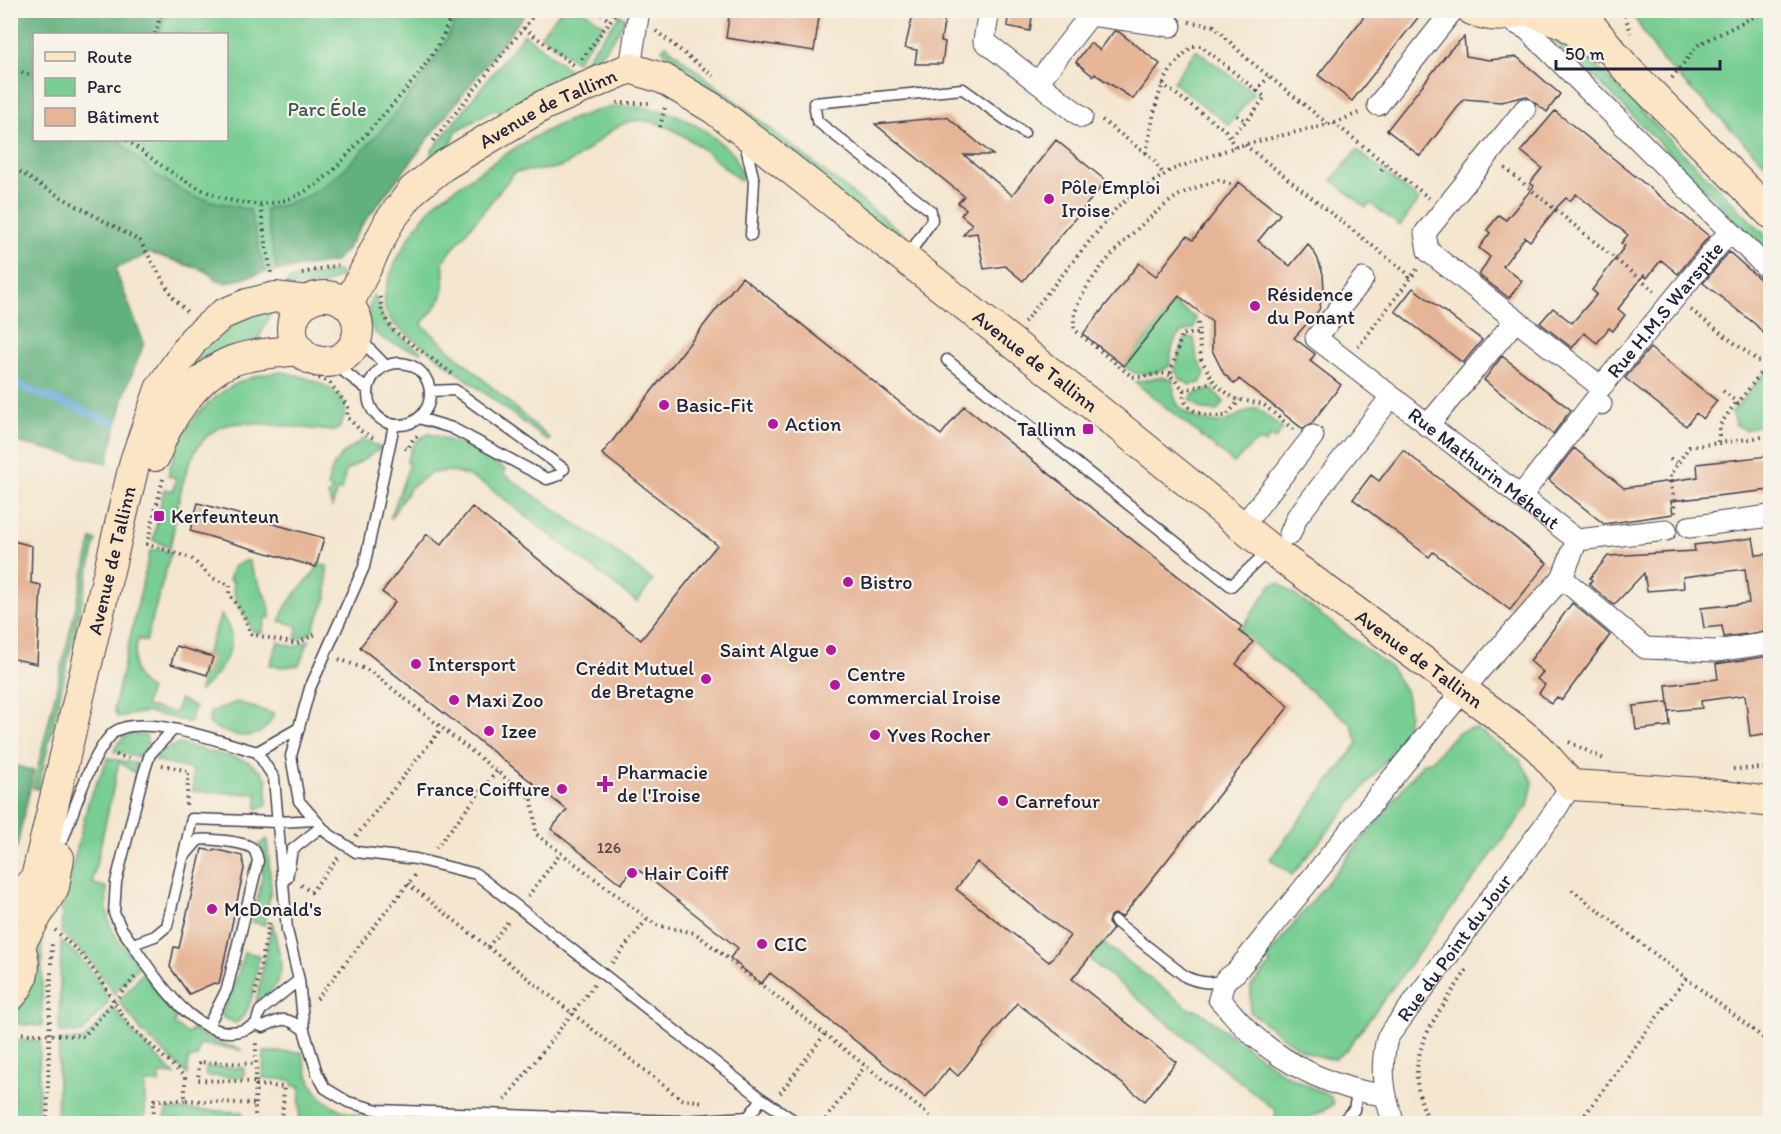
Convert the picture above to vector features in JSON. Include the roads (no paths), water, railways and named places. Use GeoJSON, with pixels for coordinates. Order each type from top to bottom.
{"type":"FeatureCollection","features":[{"type":"Feature","properties":{"kind":"street"},"geometry":{"type":"LineString","coordinates":[[630,68],[639,10]]}},
{"type":"Feature","properties":{"kind":"street"},"geometry":{"type":"LineString","coordinates":[[989,10],[984,41],[1080,116]]}},
{"type":"Feature","properties":{"kind":"street"},"geometry":{"type":"LineString","coordinates":[[1378,105],[1453,10]]}},
{"type":"Feature","properties":{"kind":"street"},"geometry":{"type":"LineString","coordinates":[[1472,10],[1486,15],[1517,12],[1565,24],[1630,55]]}},
{"type":"Feature","properties":{"kind":"street"},"geometry":{"type":"LineString","coordinates":[[1578,10],[1630,55],[1770,213]]}},
{"type":"Feature","properties":{"kind":"street"},"geometry":{"type":"LineString","coordinates":[[1517,12],[1527,29],[1770,271]]}},
{"type":"Feature","properties":{"kind":"street"},"geometry":{"type":"LineString","coordinates":[[1038,82],[1090,15],[1178,24]]}},
{"type":"Feature","properties":{"kind":"street","name":"Avenue de Tallinn"},"geometry":{"type":"LineString","coordinates":[[10,905],[36,879],[126,497],[145,428],[160,389],[194,339],[223,314],[247,304],[275,297],[308,301],[328,296],[349,284],[389,222],[413,190],[443,166],[544,105],[580,77],[630,68],[684,89],[742,131],[1242,527],[1280,542],[1461,692],[1539,748],[1571,785]]}},
{"type":"Feature","properties":{"kind":"street","name":"Rue H.M.S Warspite"},"geometry":{"type":"LineString","coordinates":[[1526,109],[1425,233],[1428,251],[1601,387],[1664,318],[1676,298],[1730,231]]}},
{"type":"Feature","properties":{"kind":"street","name":"Rue Mathurin Méheut"},"geometry":{"type":"LineString","coordinates":[[1363,279],[1316,338],[1577,540],[1666,530]]}},
{"type":"Feature","properties":{"kind":"street"},"geometry":{"type":"LineString","coordinates":[[308,301],[299,308],[292,329],[312,361],[347,353],[357,336],[358,325],[349,284]]}},
{"type":"Feature","properties":{"kind":"street"},"geometry":{"type":"LineString","coordinates":[[1427,426],[1516,320]]}},
{"type":"Feature","properties":{"kind":"street","name":"Avenue de Tallinn"},"geometry":{"type":"LineString","coordinates":[[15,939],[54,887],[63,839],[145,487],[163,430],[178,408],[200,383],[231,362],[312,361]]}},
{"type":"Feature","properties":{"kind":"street","name":"Rue Mathurin Méheut"},"geometry":{"type":"LineString","coordinates":[[1280,542],[1391,397]]}},
{"type":"Feature","properties":{"kind":"street"},"geometry":{"type":"LineString","coordinates":[[1520,497],[1595,400],[1602,404]]}},
{"type":"Feature","properties":{"kind":"street"},"geometry":{"type":"LineString","coordinates":[[1242,527],[1310,439]]}},
{"type":"Feature","properties":{"kind":"street"},"geometry":{"type":"LineString","coordinates":[[1689,527],[1770,516]]}},
{"type":"Feature","properties":{"kind":"street","name":"Rue Mathurin Méheut"},"geometry":{"type":"LineString","coordinates":[[1225,980],[1236,972],[1461,692],[1562,578],[1577,540]]}},
{"type":"Feature","properties":{"kind":"street"},"geometry":{"type":"LineString","coordinates":[[1562,578],[1645,648],[1716,651],[1770,643]]}},
{"type":"Feature","properties":{"kind":"street"},"geometry":{"type":"LineString","coordinates":[[1571,785],[1703,793],[1770,802]]}},
{"type":"Feature","properties":{"kind":"street","name":"Rue du Point du Jour"},"geometry":{"type":"LineString","coordinates":[[1394,1124],[1384,1095],[1381,1064],[1387,1038],[1395,1024],[1484,908],[1571,785]]}},
{"type":"Feature","properties":{"kind":"street"},"geometry":{"type":"LineString","coordinates":[[10,997],[20,986],[25,972],[25,958],[15,939]]}},
{"type":"Feature","properties":{"kind":"street"},"geometry":{"type":"LineString","coordinates":[[1225,980],[1219,999],[1254,1037],[1304,1069],[1357,1092],[1384,1095]]}},
{"type":"Feature","properties":{"kind":"lane"},"geometry":{"type":"LineString","coordinates":[[905,260],[932,220],[931,211],[817,121],[814,103],[963,89],[1023,133]]}},
{"type":"Feature","properties":{"kind":"lane"},"geometry":{"type":"LineString","coordinates":[[742,131],[754,181],[751,235]]}},
{"type":"Feature","properties":{"kind":"lane"},"geometry":{"type":"LineString","coordinates":[[357,336],[385,365]]}},
{"type":"Feature","properties":{"kind":"lane"},"geometry":{"type":"LineString","coordinates":[[947,360],[1231,586],[1280,542]]}},
{"type":"Feature","properties":{"kind":"lane"},"geometry":{"type":"LineString","coordinates":[[312,361],[367,389]]}},
{"type":"Feature","properties":{"kind":"lane"},"geometry":{"type":"LineString","coordinates":[[405,363],[414,366],[422,373],[430,391],[429,401],[419,418],[412,423],[394,425],[376,416],[370,408],[367,389],[376,371],[385,365],[405,363]]}},
{"type":"Feature","properties":{"kind":"lane"},"geometry":{"type":"LineString","coordinates":[[419,418],[452,428],[547,479],[561,472],[455,390],[430,391]]}},
{"type":"Feature","properties":{"kind":"lane"},"geometry":{"type":"LineString","coordinates":[[394,425],[364,567],[310,688],[291,756],[299,801],[318,823],[356,852],[426,862],[476,874],[766,1102],[799,1124]]}},
{"type":"Feature","properties":{"kind":"lane"},"geometry":{"type":"LineString","coordinates":[[63,839],[99,752],[112,734],[123,727],[146,724],[257,752],[274,778],[287,930],[298,980],[304,1030],[317,1073],[325,1088],[348,1102],[378,1110],[670,1120],[748,1117],[766,1102]]}},
{"type":"Feature","properties":{"kind":"lane"},"geometry":{"type":"LineString","coordinates":[[257,752],[299,728]]}},
{"type":"Feature","properties":{"kind":"lane"},"geometry":{"type":"LineString","coordinates":[[173,730],[150,754],[142,779],[116,882],[114,911],[121,928],[179,1008],[208,1026],[234,1034],[256,1023],[260,1011],[298,980]]}},
{"type":"Feature","properties":{"kind":"lane"},"geometry":{"type":"LineString","coordinates":[[134,944],[155,936],[167,926],[192,819],[318,823]]}},
{"type":"Feature","properties":{"kind":"lane"},"geometry":{"type":"LineString","coordinates":[[283,895],[292,850],[318,823]]}},
{"type":"Feature","properties":{"kind":"lane"},"geometry":{"type":"LineString","coordinates":[[183,860],[194,843],[204,838],[247,846],[255,852],[258,861],[227,989],[208,1026]]}},
{"type":"Feature","properties":{"kind":"lane"},"geometry":{"type":"LineString","coordinates":[[1115,921],[1185,977],[1205,983],[1225,980]]}},
{"type":"Feature","properties":{"kind":"lane"},"geometry":{"type":"LineString","coordinates":[[256,1023],[263,1027],[281,1019],[292,1020],[304,1030]]}},
{"type":"Feature","properties":{"kind":"lane"},"geometry":{"type":"LineString","coordinates":[[1339,1124],[1354,1110],[1357,1092]]}},
{"type":"Feature","properties":{"kind":"waterway"},"geometry":{"type":"LineString","coordinates":[[10,378],[29,390],[113,422]]}},
{"type":"Feature","properties":{"kind":"place","name":"Pôle Emploi Iroise"},"geometry":{"type":"Point","coordinates":[1049,199]}},
{"type":"Feature","properties":{"kind":"place","name":"Résidence du Ponant"},"geometry":{"type":"Point","coordinates":[1255,306]}},
{"type":"Feature","properties":{"kind":"place","name":"Basic-Fit"},"geometry":{"type":"Point","coordinates":[664,405]}},
{"type":"Feature","properties":{"kind":"place","name":"Action"},"geometry":{"type":"Point","coordinates":[773,424]}},
{"type":"Feature","properties":{"kind":"place","name":"Tallinn"},"geometry":{"type":"Point","coordinates":[1088,429]}},
{"type":"Feature","properties":{"kind":"place","name":"Kerfeunteun"},"geometry":{"type":"Point","coordinates":[159,516]}},
{"type":"Feature","properties":{"kind":"place","name":"Bistro"},"geometry":{"type":"Point","coordinates":[848,582]}},
{"type":"Feature","properties":{"kind":"place","name":"Saint Algue"},"geometry":{"type":"Point","coordinates":[831,650]}},
{"type":"Feature","properties":{"kind":"place","name":"Intersport"},"geometry":{"type":"Point","coordinates":[416,664]}},
{"type":"Feature","properties":{"kind":"place","name":"Crédit Mutuel de Bretagne"},"geometry":{"type":"Point","coordinates":[706,679]}},
{"type":"Feature","properties":{"kind":"place","name":"Centre commercial Iroise"},"geometry":{"type":"Point","coordinates":[835,685]}},
{"type":"Feature","properties":{"kind":"place","name":"Maxi Zoo"},"geometry":{"type":"Point","coordinates":[454,700]}},
{"type":"Feature","properties":{"kind":"place","name":"Izee"},"geometry":{"type":"Point","coordinates":[489,731]}},
{"type":"Feature","properties":{"kind":"place","name":"Yves Rocher"},"geometry":{"type":"Point","coordinates":[875,735]}},
{"type":"Feature","properties":{"kind":"place","name":"Pharmacie de l'Iroise"},"geometry":{"type":"Point","coordinates":[605,784]}},
{"type":"Feature","properties":{"kind":"place","name":"France Coiffure"},"geometry":{"type":"Point","coordinates":[562,789]}},
{"type":"Feature","properties":{"kind":"place","name":"Carrefour"},"geometry":{"type":"Point","coordinates":[1003,801]}},
{"type":"Feature","properties":{"kind":"place","name":"Hair Coiff"},"geometry":{"type":"Point","coordinates":[632,873]}},
{"type":"Feature","properties":{"kind":"place","name":"McDonald's"},"geometry":{"type":"Point","coordinates":[212,909]}},
{"type":"Feature","properties":{"kind":"place","name":"CIC"},"geometry":{"type":"Point","coordinates":[762,944]}},
{"type":"Feature","properties":{"kind":"park label","name":"Parc Éole"},"geometry":{"type":"Point","coordinates":[327,109]}}]}
